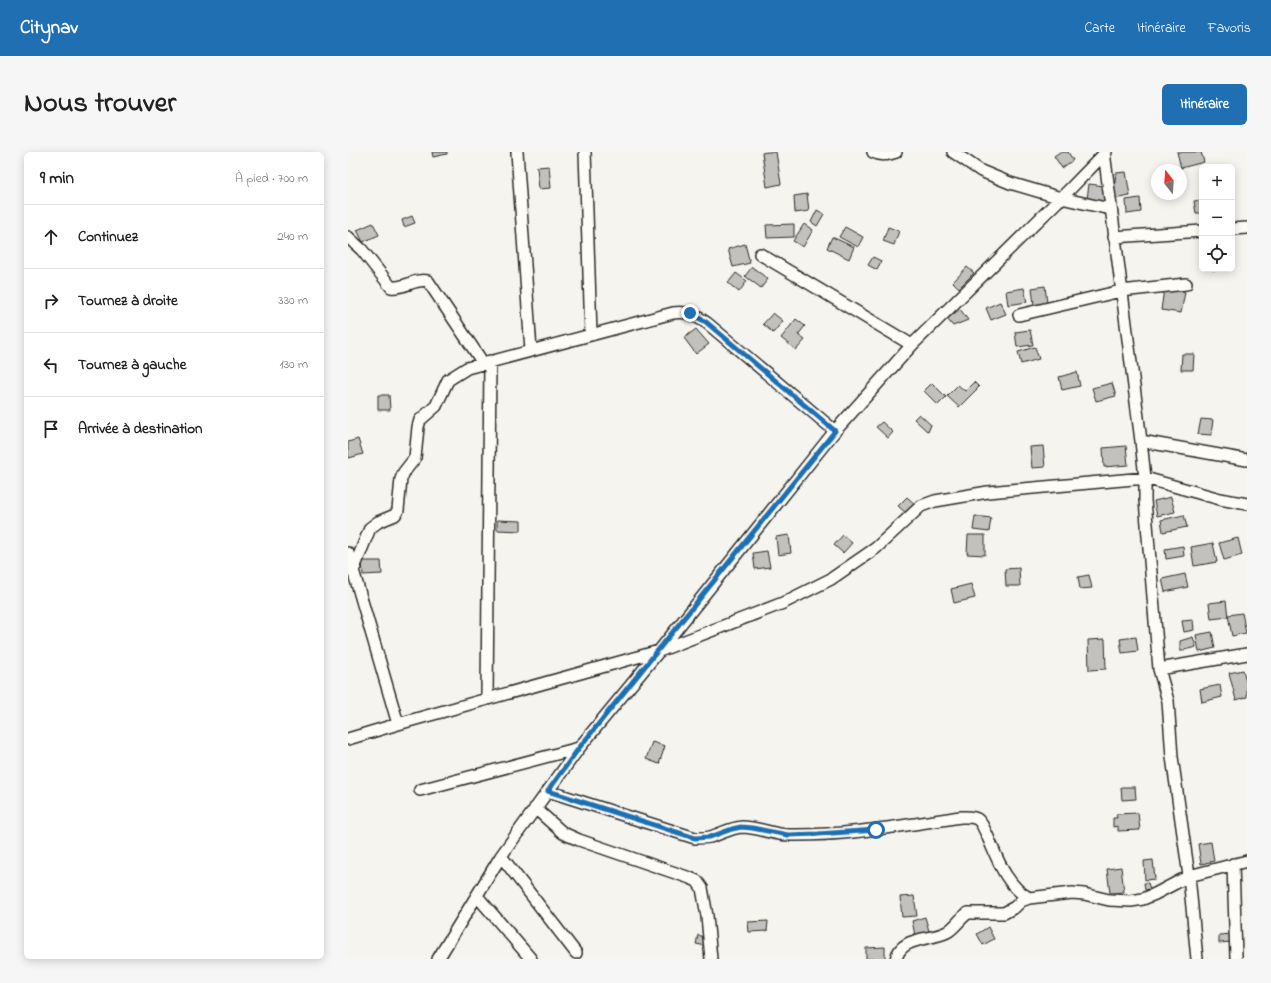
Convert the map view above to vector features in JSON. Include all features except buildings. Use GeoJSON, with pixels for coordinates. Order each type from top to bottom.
{"type":"FeatureCollection","features":[{"type":"Feature","properties":{"kind":"street"},"geometry":{"type":"LineString","coordinates":[[517,152],[530,350]]}},
{"type":"Feature","properties":{"kind":"street"},"geometry":{"type":"LineString","coordinates":[[585,152],[591,334]]}},
{"type":"Feature","properties":{"kind":"street"},"geometry":{"type":"LineString","coordinates":[[873,152],[881,155],[896,152]]}},
{"type":"Feature","properties":{"kind":"street"},"geometry":{"type":"LineString","coordinates":[[953,152],[981,171],[1010,182],[1061,198],[1110,209]]}},
{"type":"Feature","properties":{"kind":"street"},"geometry":{"type":"LineString","coordinates":[[438,959],[501,856],[579,748],[659,651],[835,431],[912,345],[1105,153]]}},
{"type":"Feature","properties":{"kind":"street"},"geometry":{"type":"LineString","coordinates":[[1105,153],[1110,209],[1122,291],[1145,478],[1145,500],[1159,669],[1168,701],[1172,757],[1188,876],[1197,959]]}},
{"type":"Feature","properties":{"kind":"street"},"geometry":{"type":"LineString","coordinates":[[1235,229],[1247,228]]}},
{"type":"Feature","properties":{"kind":"street"},"geometry":{"type":"LineString","coordinates":[[1114,237],[1199,231]]}},
{"type":"Feature","properties":{"kind":"street"},"geometry":{"type":"LineString","coordinates":[[348,237],[362,250],[391,287],[396,288],[423,280],[428,281],[487,362],[487,699]]}},
{"type":"Feature","properties":{"kind":"street"},"geometry":{"type":"LineString","coordinates":[[760,254],[912,345]]}},
{"type":"Feature","properties":{"kind":"street"},"geometry":{"type":"LineString","coordinates":[[1019,315],[1122,291],[1186,284]]}},
{"type":"Feature","properties":{"kind":"street"},"geometry":{"type":"LineString","coordinates":[[352,570],[370,528],[378,522],[395,515],[398,510],[401,479],[404,472],[415,458],[420,420],[436,406],[448,380],[467,368],[487,362],[673,313],[690,313],[706,322],[835,431]]}},
{"type":"Feature","properties":{"kind":"street"},"geometry":{"type":"LineString","coordinates":[[1141,440],[1247,460]]}},
{"type":"Feature","properties":{"kind":"street"},"geometry":{"type":"LineString","coordinates":[[348,739],[659,651],[783,603],[831,579],[876,548],[921,506],[936,501],[988,492],[1145,478],[1220,499],[1247,504]]}},
{"type":"Feature","properties":{"kind":"street"},"geometry":{"type":"LineString","coordinates":[[348,553],[398,724]]}},
{"type":"Feature","properties":{"kind":"street"},"geometry":{"type":"LineString","coordinates":[[1159,669],[1247,654]]}},
{"type":"Feature","properties":{"kind":"street"},"geometry":{"type":"LineString","coordinates":[[420,790],[579,748]]}},
{"type":"Feature","properties":{"kind":"street"},"geometry":{"type":"LineString","coordinates":[[548,791],[695,838],[710,837],[741,827],[788,835],[818,834],[876,830],[961,816],[970,817],[977,819],[982,826],[1006,877],[1018,891],[1029,898]]}},
{"type":"Feature","properties":{"kind":"street"},"geometry":{"type":"LineString","coordinates":[[535,808],[563,833],[697,881],[702,888],[707,916],[711,959]]}},
{"type":"Feature","properties":{"kind":"street"},"geometry":{"type":"LineString","coordinates":[[501,856],[576,953]]}},
{"type":"Feature","properties":{"kind":"street"},"geometry":{"type":"LineString","coordinates":[[896,959],[902,947],[909,943],[948,932],[968,913],[1004,913],[1015,907],[1021,901],[1029,898],[1072,893],[1084,894],[1109,900],[1131,901],[1142,899],[1188,876],[1247,860]]}},
{"type":"Feature","properties":{"kind":"street"},"geometry":{"type":"LineString","coordinates":[[1233,864],[1236,957]]}},
{"type":"Feature","properties":{"kind":"street"},"geometry":{"type":"LineString","coordinates":[[477,896],[532,959]]}},
{"type":"Feature","properties":{"kind":"route"},"geometry":{"type":"LineString","coordinates":[[690,313],[706,322],[835,431],[659,651],[579,748],[548,791],[695,838],[710,837],[741,827],[788,835],[876,830]]}}]}
